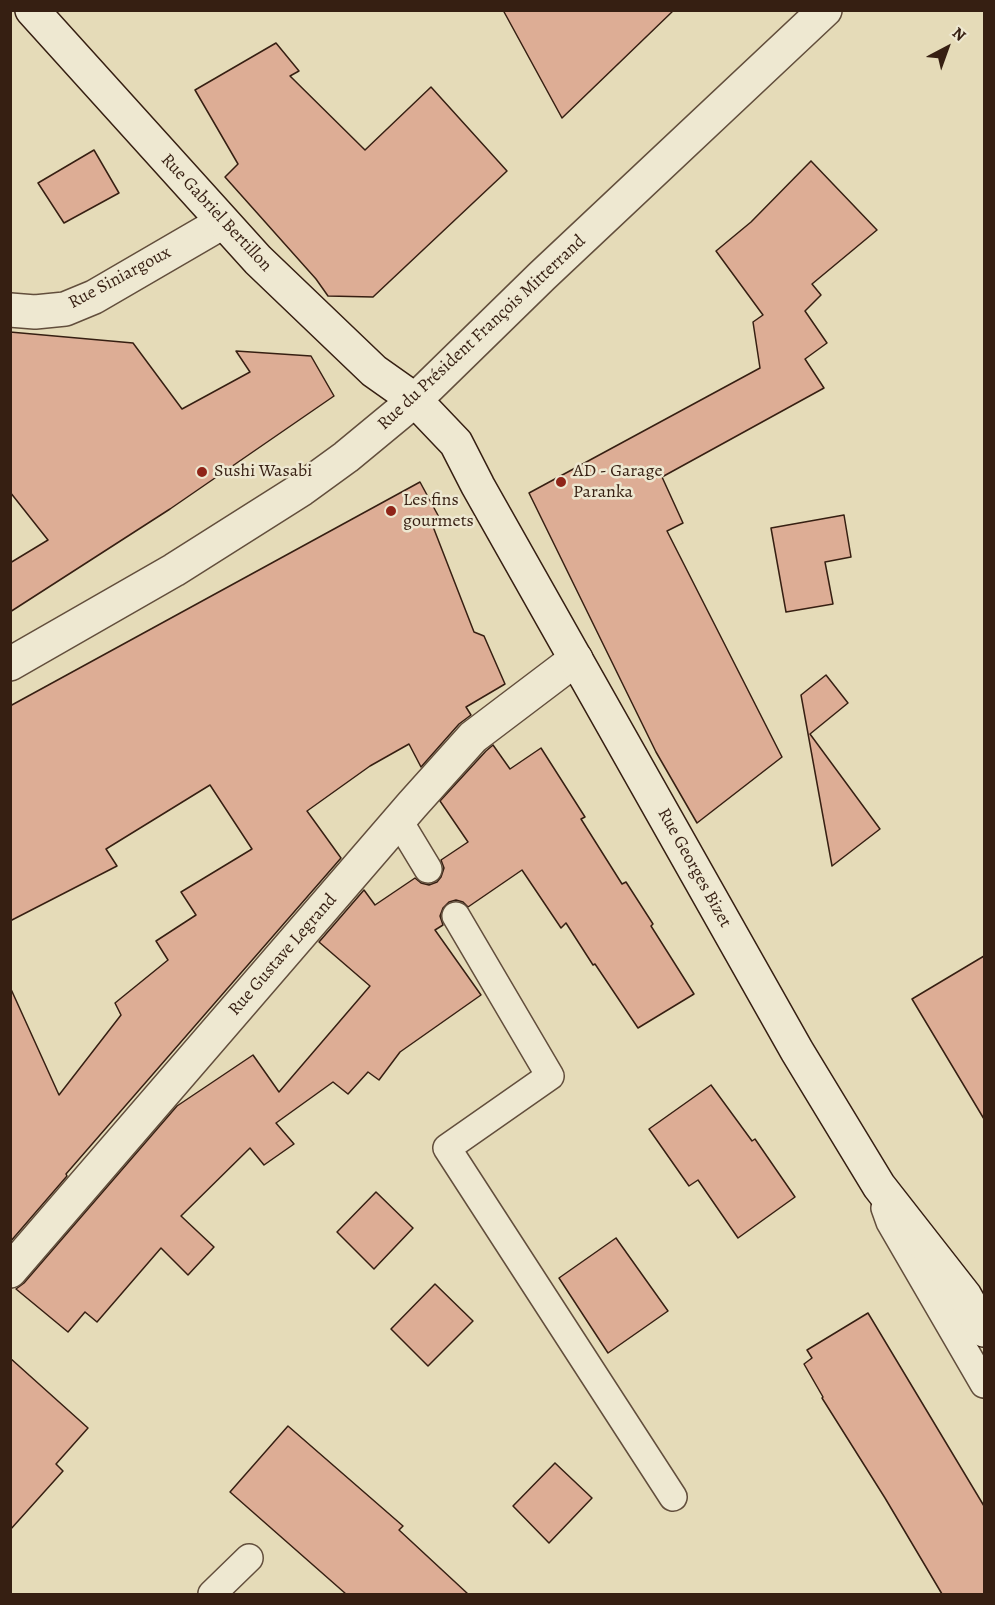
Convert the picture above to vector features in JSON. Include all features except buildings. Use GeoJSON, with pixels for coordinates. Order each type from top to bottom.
{"type":"FeatureCollection","features":[{"type":"Feature","properties":{"kind":"street","name":"Rue Gabriel Bertillon"},"geometry":{"type":"LineString","coordinates":[[32,10],[258,260],[374,371],[415,400]]}},
{"type":"Feature","properties":{"kind":"street","name":"Rue du Président François Mitterrand"},"geometry":{"type":"LineString","coordinates":[[10,664],[174,570],[302,489],[346,457],[415,400],[542,276],[825,10]]}},
{"type":"Feature","properties":{"kind":"street","name":"Rue Siniargoux"},"geometry":{"type":"LineString","coordinates":[[10,310],[35,312],[65,309],[94,297],[223,222]]}},
{"type":"Feature","properties":{"kind":"street","name":"Rue Georges Bizet"},"geometry":{"type":"LineString","coordinates":[[415,400],[456,443],[478,486],[797,1051],[879,1186],[965,1296],[984,1330]]}},
{"type":"Feature","properties":{"kind":"street","name":"Rue Gustave Legrand"},"geometry":{"type":"LineString","coordinates":[[10,1271],[473,737],[576,659]]}},
{"type":"Feature","properties":{"kind":"lane"},"geometry":{"type":"LineString","coordinates":[[399,822],[428,869]]}},
{"type":"Feature","properties":{"kind":"lane"},"geometry":{"type":"LineString","coordinates":[[456,916],[550,1076],[447,1148],[673,1497]]}},
{"type":"Feature","properties":{"kind":"lane"},"geometry":{"type":"LineString","coordinates":[[879,1186],[890,1222],[984,1384]]}},
{"type":"Feature","properties":{"kind":"lane"},"geometry":{"type":"LineString","coordinates":[[212,1594],[249,1558]]}},
{"type":"Feature","properties":{"kind":"place","name":"Sushi Wasabi"},"geometry":{"type":"Point","coordinates":[202,472]}},
{"type":"Feature","properties":{"kind":"place","name":"AD - Garage Paranka"},"geometry":{"type":"Point","coordinates":[561,482]}},
{"type":"Feature","properties":{"kind":"place","name":"Les fins gourmets"},"geometry":{"type":"Point","coordinates":[391,511]}}]}
